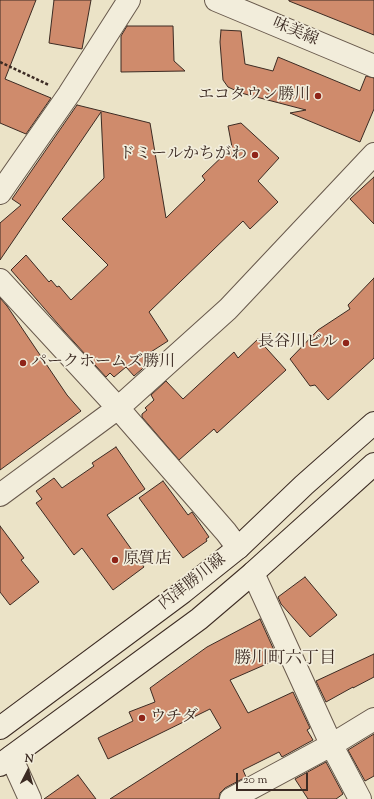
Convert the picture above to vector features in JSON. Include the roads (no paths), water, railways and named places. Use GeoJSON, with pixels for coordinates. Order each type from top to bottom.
{"type":"FeatureCollection","features":[{"type":"Feature","properties":{"kind":"street"},"geometry":{"type":"LineString","coordinates":[[0,193],[69,94],[129,0]]}},
{"type":"Feature","properties":{"kind":"street","name":"味美線"},"geometry":{"type":"LineString","coordinates":[[216,0],[374,66]]}},
{"type":"Feature","properties":{"kind":"street"},"geometry":{"type":"LineString","coordinates":[[0,495],[118,408],[228,309],[374,154]]}},
{"type":"Feature","properties":{"kind":"street"},"geometry":{"type":"LineString","coordinates":[[0,280],[118,408],[221,526],[238,548]]}},
{"type":"Feature","properties":{"kind":"street","name":"内津勝川線"},"geometry":{"type":"LineString","coordinates":[[0,728],[183,592],[238,548],[304,485],[374,423]]}},
{"type":"Feature","properties":{"kind":"street","name":"内津勝川線"},"geometry":{"type":"LineString","coordinates":[[6,761],[199,619],[374,464]]}},
{"type":"Feature","properties":{"kind":"street"},"geometry":{"type":"LineString","coordinates":[[252,573],[331,744],[360,799]]}},
{"type":"Feature","properties":{"kind":"street"},"geometry":{"type":"LineString","coordinates":[[231,799],[374,719]]}},
{"type":"Feature","properties":{"kind":"street"},"geometry":{"type":"LineString","coordinates":[[6,761],[30,799]]}},
{"type":"Feature","properties":{"kind":"place","name":"エコタウン勝川"},"geometry":{"type":"Point","coordinates":[318,96]}},
{"type":"Feature","properties":{"kind":"place","name":"ドミールかちがわ"},"geometry":{"type":"Point","coordinates":[255,155]}},
{"type":"Feature","properties":{"kind":"place","name":"長谷川ビル"},"geometry":{"type":"Point","coordinates":[346,343]}},
{"type":"Feature","properties":{"kind":"place","name":"パークホームズ勝川"},"geometry":{"type":"Point","coordinates":[23,363]}},
{"type":"Feature","properties":{"kind":"place","name":"原質店"},"geometry":{"type":"Point","coordinates":[115,560]}},
{"type":"Feature","properties":{"kind":"place","name":"ウチダ"},"geometry":{"type":"Point","coordinates":[142,718]}},
{"type":"Feature","properties":{"kind":"district","name":"勝川町六丁目"},"geometry":{"type":"Point","coordinates":[285,660]}}]}
